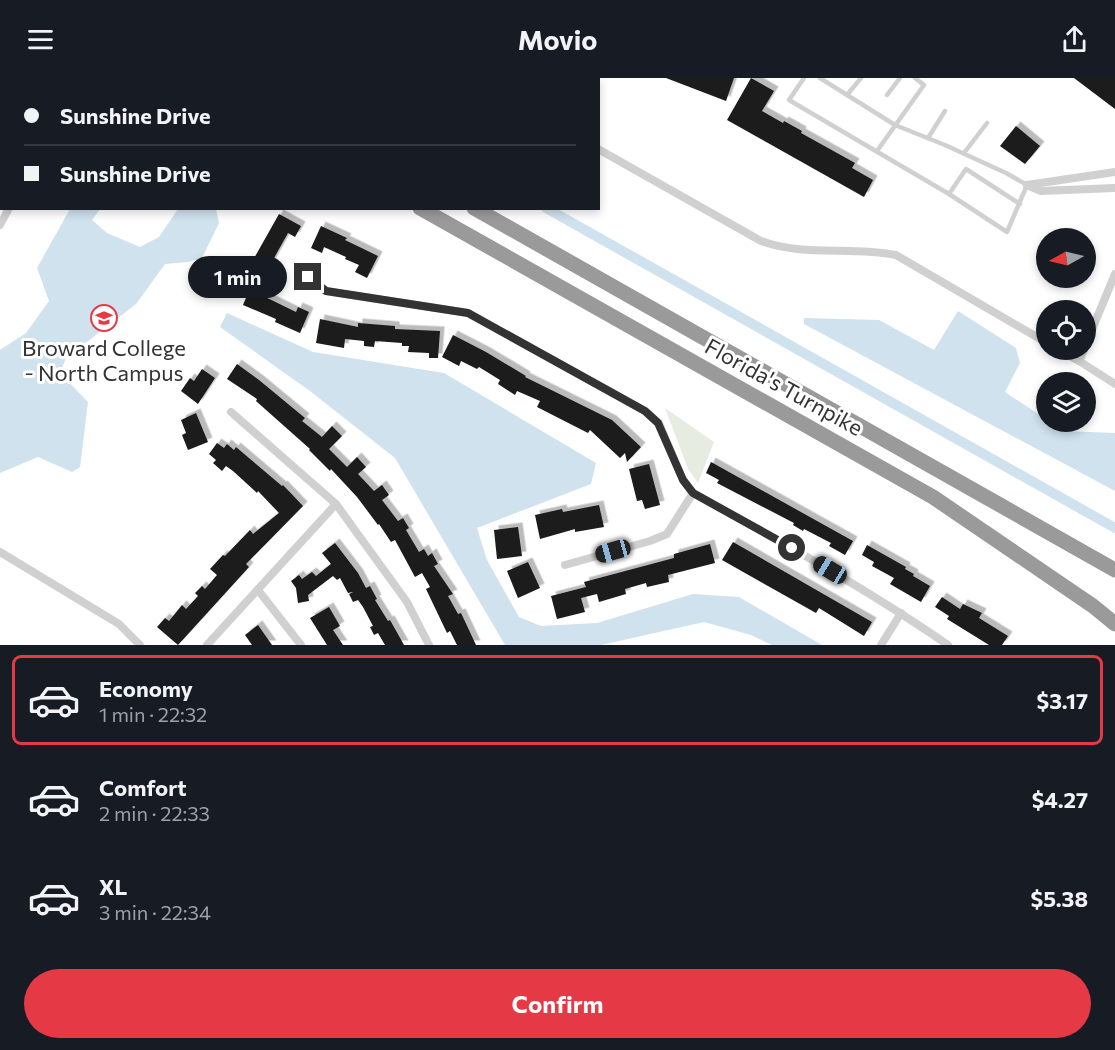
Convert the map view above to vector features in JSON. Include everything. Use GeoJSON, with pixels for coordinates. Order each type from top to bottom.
{"type":"FeatureCollection","features":[{"type":"Feature","properties":{"kind":"highway","name":"Florida's Turnpike"},"geometry":{"type":"LineString","coordinates":[[424,210],[933,497],[1093,606],[1115,624]]}},
{"type":"Feature","properties":{"kind":"highway","name":"Florida's Turnpike"},"geometry":{"type":"LineString","coordinates":[[478,210],[1115,570]]}},
{"type":"Feature","properties":{"kind":"street"},"geometry":{"type":"LineString","coordinates":[[600,150],[761,241],[781,249],[875,251],[896,255],[1036,337]]}},
{"type":"Feature","properties":{"kind":"street"},"geometry":{"type":"LineString","coordinates":[[1028,185],[1115,172]]}},
{"type":"Feature","properties":{"kind":"street"},"geometry":{"type":"LineString","coordinates":[[1093,175],[1095,190]]}},
{"type":"Feature","properties":{"kind":"street"},"geometry":{"type":"LineString","coordinates":[[1028,185],[1041,191],[1115,188]]}},
{"type":"Feature","properties":{"kind":"street"},"geometry":{"type":"LineString","coordinates":[[0,225],[8,210]]}},
{"type":"Feature","properties":{"kind":"street"},"geometry":{"type":"LineString","coordinates":[[1096,320],[1115,274]]}},
{"type":"Feature","properties":{"kind":"street"},"geometry":{"type":"LineString","coordinates":[[308,277],[326,291],[468,313],[645,411],[658,423],[683,480],[693,493],[812,559],[902,613],[948,645]]}},
{"type":"Feature","properties":{"kind":"street"},"geometry":{"type":"LineString","coordinates":[[1079,361],[1115,384]]}},
{"type":"Feature","properties":{"kind":"street"},"geometry":{"type":"LineString","coordinates":[[231,412],[336,504],[407,602],[429,645]]}},
{"type":"Feature","properties":{"kind":"street"},"geometry":{"type":"LineString","coordinates":[[565,565],[667,534],[693,493]]}},
{"type":"Feature","properties":{"kind":"street"},"geometry":{"type":"LineString","coordinates":[[207,645],[336,504]]}},
{"type":"Feature","properties":{"kind":"street"},"geometry":{"type":"LineString","coordinates":[[0,552],[119,624],[140,645]]}},
{"type":"Feature","properties":{"kind":"street"},"geometry":{"type":"LineString","coordinates":[[258,590],[301,645]]}},
{"type":"Feature","properties":{"kind":"street"},"geometry":{"type":"LineString","coordinates":[[881,645],[902,613]]}},
{"type":"Feature","properties":{"kind":"lane"},"geometry":{"type":"LineString","coordinates":[[804,78],[789,100],[949,194],[1007,232],[1028,185],[964,153],[896,125],[820,78]]}},
{"type":"Feature","properties":{"kind":"lane"},"geometry":{"type":"LineString","coordinates":[[847,95],[861,78]]}},
{"type":"Feature","properties":{"kind":"lane"},"geometry":{"type":"LineString","coordinates":[[887,95],[900,78]]}},
{"type":"Feature","properties":{"kind":"lane"},"geometry":{"type":"LineString","coordinates":[[877,151],[924,85],[915,78]]}},
{"type":"Feature","properties":{"kind":"lane"},"geometry":{"type":"LineString","coordinates":[[928,138],[945,111]]}},
{"type":"Feature","properties":{"kind":"lane"},"geometry":{"type":"LineString","coordinates":[[964,153],[987,123]]}},
{"type":"Feature","properties":{"kind":"lane"},"geometry":{"type":"LineString","coordinates":[[949,194],[966,169],[1020,204]]}},
{"type":"Feature","properties":{"kind":"shaded area"},"geometry":{"type":"Polygon","coordinates":[[[665,408],[714,442],[698,483],[688,469],[665,408]]]}},
{"type":"Feature","properties":{"kind":"water"},"geometry":{"type":"Polygon","coordinates":[[[69,210],[99,210],[92,220],[107,233],[140,247],[159,237],[177,210],[216,210],[219,223],[202,258],[165,264],[136,304],[66,358],[60,373],[88,402],[80,467],[72,472],[38,457],[0,473],[0,350],[26,333],[49,301],[37,268],[69,210]]]}},
{"type":"Feature","properties":{"kind":"water"},"geometry":{"type":"Polygon","coordinates":[[[958,311],[1016,348],[1020,363],[1005,392],[1036,413],[1036,432],[1115,433],[1115,491],[804,324],[804,318],[879,320],[934,350],[958,311]]]}},
{"type":"Feature","properties":{"kind":"water"},"geometry":{"type":"Polygon","coordinates":[[[227,313],[313,352],[444,373],[596,463],[591,484],[477,528],[487,560],[519,617],[541,626],[597,623],[693,594],[739,597],[822,645],[772,645],[751,635],[704,622],[601,645],[505,645],[395,458],[310,391],[220,327],[227,313]]]}},
{"type":"Feature","properties":{"kind":"building"},"geometry":{"type":"Polygon","coordinates":[[[666,78],[734,78],[726,101],[666,78]]]}},
{"type":"Feature","properties":{"kind":"building"},"geometry":{"type":"Polygon","coordinates":[[[751,78],[774,91],[762,111],[802,131],[801,133],[855,163],[852,168],[873,180],[864,197],[727,120],[751,78]]]}},
{"type":"Feature","properties":{"kind":"building"},"geometry":{"type":"Polygon","coordinates":[[[1074,78],[1115,78],[1115,109],[1074,78]]]}},
{"type":"Feature","properties":{"kind":"building"},"geometry":{"type":"Polygon","coordinates":[[[1016,126],[1040,146],[1025,164],[1000,146],[1016,126]]]}},
{"type":"Feature","properties":{"kind":"building"},"geometry":{"type":"Polygon","coordinates":[[[279,214],[301,226],[295,237],[288,233],[269,267],[276,270],[261,295],[296,312],[298,307],[309,312],[300,333],[275,322],[276,319],[243,305],[256,274],[248,269],[279,214]]]}},
{"type":"Feature","properties":{"kind":"building"},"geometry":{"type":"Polygon","coordinates":[[[321,226],[378,256],[367,278],[355,272],[359,265],[345,259],[346,257],[324,247],[322,253],[311,248],[321,226]]]}},
{"type":"Feature","properties":{"kind":"building"},"geometry":{"type":"Polygon","coordinates":[[[320,319],[358,327],[358,323],[395,326],[395,329],[440,331],[438,358],[429,358],[429,353],[408,352],[409,346],[402,346],[402,343],[375,341],[374,347],[364,346],[364,341],[345,339],[344,348],[316,343],[320,319]]]}},
{"type":"Feature","properties":{"kind":"building"},"geometry":{"type":"Polygon","coordinates":[[[453,335],[486,352],[525,377],[612,420],[641,447],[627,462],[625,453],[620,458],[590,430],[588,433],[537,407],[540,401],[517,391],[515,395],[498,384],[500,380],[479,367],[477,369],[461,361],[459,366],[442,357],[453,335]]]}},
{"type":"Feature","properties":{"kind":"building"},"geometry":{"type":"Polygon","coordinates":[[[237,364],[305,418],[302,421],[322,437],[332,426],[342,436],[329,449],[347,467],[357,457],[366,467],[358,474],[374,491],[382,485],[389,495],[382,500],[398,521],[403,518],[409,528],[406,530],[419,552],[424,549],[428,556],[432,553],[438,564],[434,566],[453,594],[448,596],[458,614],[461,613],[476,645],[457,645],[450,631],[447,633],[426,589],[430,587],[422,573],[415,577],[395,540],[391,542],[357,497],[331,469],[330,471],[310,449],[256,401],[257,399],[227,379],[237,364]]]}},
{"type":"Feature","properties":{"kind":"building"},"geometry":{"type":"Polygon","coordinates":[[[202,369],[215,378],[198,404],[181,391],[190,378],[194,381],[202,369]]]}},
{"type":"Feature","properties":{"kind":"building"},"geometry":{"type":"Polygon","coordinates":[[[196,413],[208,442],[188,450],[182,435],[186,433],[181,420],[196,413]]]}},
{"type":"Feature","properties":{"kind":"building"},"geometry":{"type":"Polygon","coordinates":[[[217,443],[224,448],[227,444],[234,450],[236,447],[283,485],[303,506],[246,564],[249,567],[178,645],[157,627],[165,618],[169,621],[182,605],[186,609],[198,596],[195,593],[202,586],[205,589],[217,575],[210,569],[223,555],[225,556],[250,530],[253,534],[279,513],[258,491],[257,493],[233,471],[226,466],[222,471],[213,463],[216,460],[209,454],[217,443]]]}},
{"type":"Feature","properties":{"kind":"building"},"geometry":{"type":"Polygon","coordinates":[[[711,462],[853,541],[845,555],[829,546],[831,543],[804,529],[803,531],[793,525],[794,523],[717,483],[719,480],[706,473],[711,462]]]}},
{"type":"Feature","properties":{"kind":"building"},"geometry":{"type":"Polygon","coordinates":[[[649,464],[660,505],[645,509],[642,500],[637,501],[629,469],[649,464]]]}},
{"type":"Feature","properties":{"kind":"building"},"geometry":{"type":"Polygon","coordinates":[[[599,505],[604,527],[575,532],[575,529],[540,539],[535,515],[599,505]]]}},
{"type":"Feature","properties":{"kind":"building"},"geometry":{"type":"Polygon","coordinates":[[[518,527],[522,556],[497,559],[494,530],[518,527]]]}},
{"type":"Feature","properties":{"kind":"building"},"geometry":{"type":"Polygon","coordinates":[[[733,542],[872,622],[864,636],[819,608],[816,613],[722,560],[733,542]]]}},
{"type":"Feature","properties":{"kind":"building"},"geometry":{"type":"Polygon","coordinates":[[[335,543],[358,573],[366,588],[370,586],[377,599],[375,600],[404,645],[385,645],[378,633],[374,635],[370,627],[373,626],[363,607],[358,600],[353,602],[349,594],[353,592],[348,593],[340,578],[337,580],[333,576],[308,595],[309,601],[298,603],[296,588],[291,581],[299,575],[302,579],[312,572],[316,576],[331,564],[322,553],[335,543]]]}},
{"type":"Feature","properties":{"kind":"building"},"geometry":{"type":"Polygon","coordinates":[[[710,544],[715,563],[668,575],[669,582],[647,587],[646,583],[625,589],[626,594],[599,602],[597,594],[581,598],[585,612],[557,619],[551,596],[586,587],[584,582],[674,558],[674,554],[710,544]]]}},
{"type":"Feature","properties":{"kind":"building"},"geometry":{"type":"Polygon","coordinates":[[[867,545],[906,567],[905,569],[914,574],[913,576],[930,586],[921,602],[890,584],[894,578],[872,566],[874,562],[862,555],[867,545]]]}},
{"type":"Feature","properties":{"kind":"building"},"geometry":{"type":"Polygon","coordinates":[[[528,562],[540,588],[518,598],[507,571],[528,562]]]}},
{"type":"Feature","properties":{"kind":"building"},"geometry":{"type":"Polygon","coordinates":[[[942,597],[960,609],[963,604],[982,613],[979,618],[1008,636],[1002,645],[989,645],[947,619],[949,616],[935,607],[942,597]]]}},
{"type":"Feature","properties":{"kind":"building"},"geometry":{"type":"Polygon","coordinates":[[[329,607],[340,626],[333,630],[343,645],[327,645],[310,618],[329,607]]]}},
{"type":"Feature","properties":{"kind":"building"},"geometry":{"type":"Polygon","coordinates":[[[258,625],[272,645],[252,645],[245,635],[258,625]]]}},
{"type":"Feature","properties":{"kind":"waterway"},"geometry":{"type":"LineString","coordinates":[[550,210],[1115,528]]}},
{"type":"Feature","properties":{"kind":"place","name":"Broward College - North Campus"},"geometry":{"type":"Point","coordinates":[104,318]}},
{"type":"Feature","properties":{"kind":"route"},"geometry":{"type":"LineString","coordinates":[[308,277],[326,291],[468,313],[645,411],[658,423],[683,480],[693,493],[792,548]]}}]}
